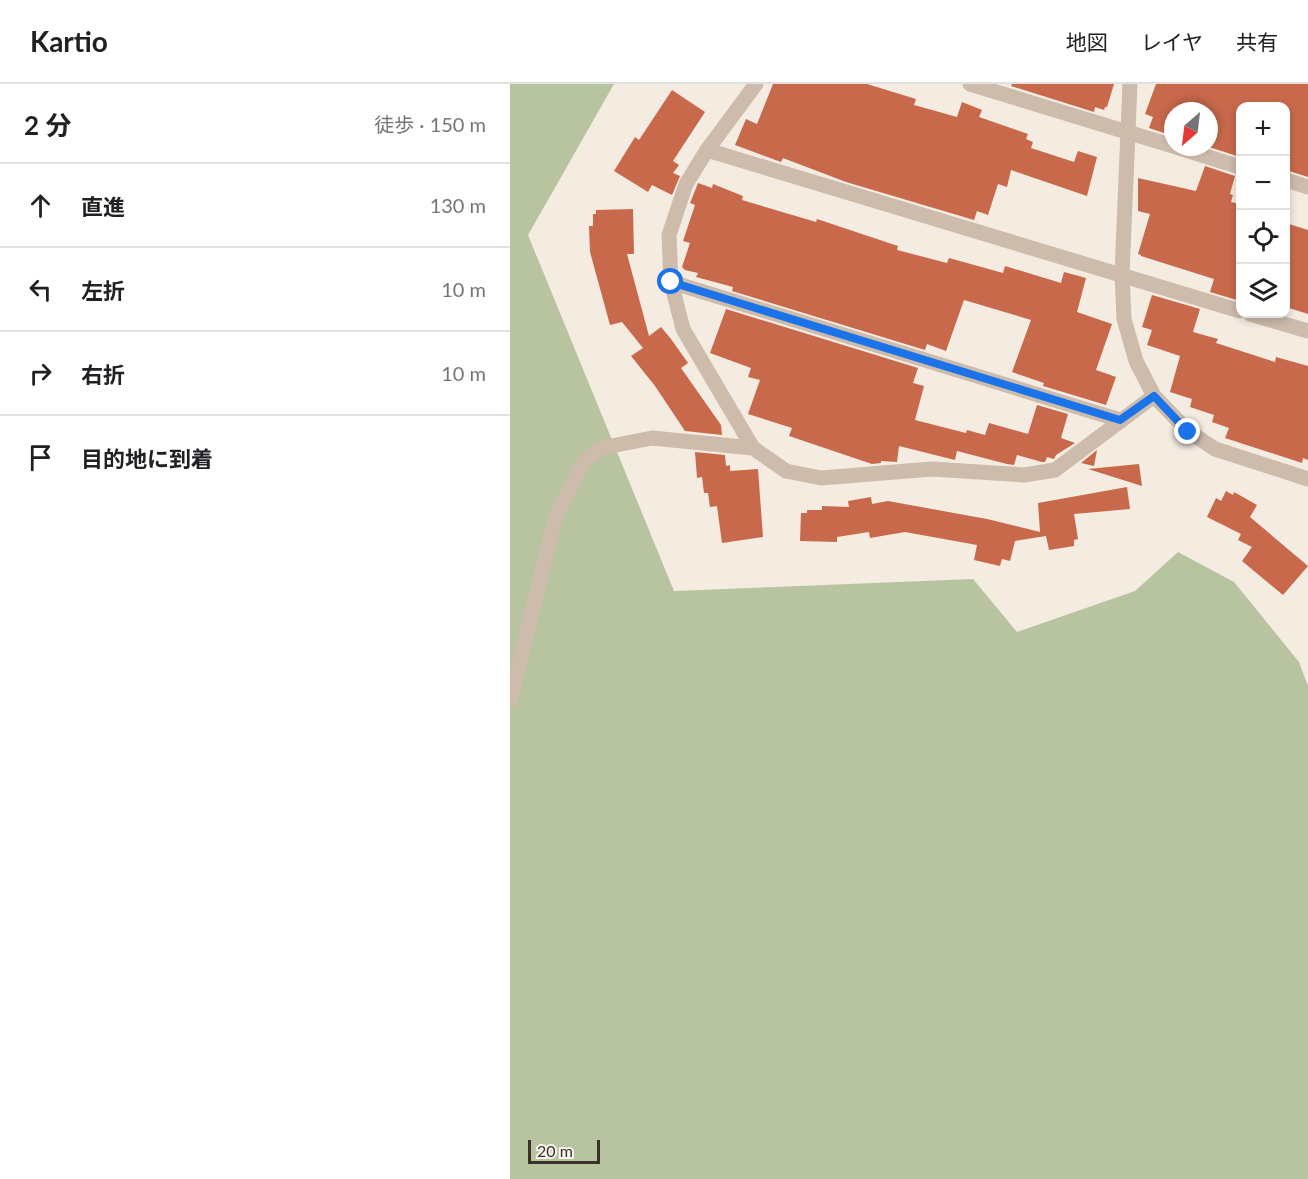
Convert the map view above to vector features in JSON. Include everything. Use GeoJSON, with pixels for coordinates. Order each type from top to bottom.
{"type":"FeatureCollection","features":[{"type":"Feature","properties":{"kind":"street"},"geometry":{"type":"LineString","coordinates":[[756,84],[707,150],[686,184],[669,235],[671,282],[683,329],[753,448],[786,471],[821,478],[932,469],[1024,475],[1055,470],[1154,396]]}},
{"type":"Feature","properties":{"kind":"street"},"geometry":{"type":"LineString","coordinates":[[970,84],[1164,143]]}},
{"type":"Feature","properties":{"kind":"street"},"geometry":{"type":"LineString","coordinates":[[1130,84],[1122,274],[1124,319],[1136,361],[1154,396],[1188,432],[1215,449],[1308,479]]}},
{"type":"Feature","properties":{"kind":"street"},"geometry":{"type":"LineString","coordinates":[[707,150],[1236,310]]}},
{"type":"Feature","properties":{"kind":"street"},"geometry":{"type":"LineString","coordinates":[[1206,156],[1236,166]]}},
{"type":"Feature","properties":{"kind":"street"},"geometry":{"type":"LineString","coordinates":[[1290,181],[1308,187]]}},
{"type":"Feature","properties":{"kind":"street"},"geometry":{"type":"LineString","coordinates":[[671,282],[1120,420]]}},
{"type":"Feature","properties":{"kind":"street"},"geometry":{"type":"LineString","coordinates":[[1264,318],[1308,331]]}},
{"type":"Feature","properties":{"kind":"street"},"geometry":{"type":"LineString","coordinates":[[510,701],[556,515],[585,460],[601,448],[652,438],[753,448]]}},
{"type":"Feature","properties":{"kind":"green space"},"geometry":{"type":"Polygon","coordinates":[[[510,84],[614,84],[528,235],[674,591],[973,579],[1017,632],[1135,591],[1178,552],[1234,582],[1299,662],[1308,686],[1308,1179],[510,1179],[510,84]]]}},
{"type":"Feature","properties":{"kind":"building"},"geometry":{"type":"Polygon","coordinates":[[[773,84],[867,84],[916,99],[914,105],[957,117],[962,102],[982,110],[979,117],[1028,134],[1026,139],[1033,142],[1031,148],[1074,162],[1078,151],[1097,157],[1087,196],[1011,170],[1007,187],[998,184],[988,215],[977,211],[974,220],[846,182],[783,158],[781,162],[735,145],[746,119],[757,124],[773,84]]]}},
{"type":"Feature","properties":{"kind":"building"},"geometry":{"type":"Polygon","coordinates":[[[1012,84],[1114,84],[1107,107],[1104,110],[1095,107],[1094,112],[1011,86],[1012,84]]]}},
{"type":"Feature","properties":{"kind":"building"},"geometry":{"type":"Polygon","coordinates":[[[1156,84],[1308,84],[1308,177],[1290,171],[1290,102],[1236,102],[1236,156],[1218,150],[1218,102],[1164,102],[1164,133],[1149,128],[1153,117],[1145,114],[1156,84]]]}},
{"type":"Feature","properties":{"kind":"building"},"geometry":{"type":"Polygon","coordinates":[[[672,90],[705,112],[673,161],[679,165],[673,173],[680,176],[672,195],[652,185],[648,192],[614,171],[635,137],[639,140],[672,90]]]}},
{"type":"Feature","properties":{"kind":"building"},"geometry":{"type":"Polygon","coordinates":[[[1205,166],[1235,176],[1230,194],[1233,195],[1231,202],[1236,203],[1236,300],[1210,292],[1214,279],[1138,254],[1150,214],[1138,211],[1138,178],[1196,191],[1205,166]]]}},
{"type":"Feature","properties":{"kind":"building"},"geometry":{"type":"Polygon","coordinates":[[[698,183],[712,188],[713,184],[743,196],[742,200],[816,222],[817,219],[898,246],[897,250],[947,263],[949,258],[1003,273],[1005,266],[1061,283],[1064,272],[1086,278],[1077,312],[1112,324],[1096,370],[1116,377],[1106,405],[1043,386],[1044,383],[1012,372],[1031,320],[964,300],[946,351],[927,344],[925,350],[732,291],[733,287],[696,277],[698,273],[682,267],[690,243],[683,241],[695,205],[690,203],[698,183]]]}},
{"type":"Feature","properties":{"kind":"building"},"geometry":{"type":"Polygon","coordinates":[[[633,209],[634,254],[627,254],[649,336],[661,327],[671,339],[688,363],[681,368],[721,425],[722,435],[685,431],[655,386],[631,356],[643,348],[622,322],[610,325],[590,252],[589,226],[593,226],[593,214],[596,214],[596,210],[633,209]]]}},
{"type":"Feature","properties":{"kind":"building"},"geometry":{"type":"Polygon","coordinates":[[[1290,224],[1308,230],[1308,314],[1290,308],[1290,224]]]}},
{"type":"Feature","properties":{"kind":"building"},"geometry":{"type":"Polygon","coordinates":[[[1152,295],[1200,309],[1193,332],[1218,339],[1216,343],[1275,362],[1276,357],[1308,366],[1308,460],[1303,458],[1302,463],[1225,438],[1229,428],[1212,422],[1214,415],[1190,407],[1192,399],[1170,392],[1180,356],[1147,345],[1152,330],[1142,327],[1152,295]]]}},
{"type":"Feature","properties":{"kind":"building"},"geometry":{"type":"Polygon","coordinates":[[[726,309],[918,368],[913,383],[924,386],[915,420],[966,433],[967,430],[985,435],[989,423],[1028,434],[1037,405],[1068,414],[1061,438],[1075,443],[1056,455],[1054,459],[1047,457],[1045,462],[1017,455],[1014,465],[957,451],[955,460],[899,446],[897,462],[881,461],[881,463],[872,464],[789,436],[792,428],[748,414],[760,380],[748,377],[751,368],[710,353],[726,309]]]}},
{"type":"Feature","properties":{"kind":"building"},"geometry":{"type":"Polygon","coordinates":[[[1097,450],[1094,466],[1081,463],[1097,450]]]}},
{"type":"Feature","properties":{"kind":"building"},"geometry":{"type":"Polygon","coordinates":[[[695,452],[725,455],[726,466],[730,465],[730,471],[758,469],[763,537],[722,543],[717,506],[710,507],[708,493],[704,493],[702,477],[697,478],[695,452]]]}},
{"type":"Feature","properties":{"kind":"building"},"geometry":{"type":"Polygon","coordinates":[[[1139,464],[1142,486],[1088,469],[1139,464]]]}},
{"type":"Feature","properties":{"kind":"building"},"geometry":{"type":"Polygon","coordinates":[[[1127,487],[1130,509],[1074,514],[1078,539],[1074,540],[1074,546],[1049,550],[1046,536],[1015,541],[1010,561],[1002,559],[1000,566],[974,560],[977,545],[905,532],[870,538],[869,532],[837,537],[837,542],[800,541],[801,513],[807,513],[807,510],[822,510],[822,506],[849,507],[848,501],[871,497],[872,504],[888,501],[987,519],[1040,532],[1038,503],[1127,487]]]}},
{"type":"Feature","properties":{"kind":"building"},"geometry":{"type":"Polygon","coordinates":[[[1226,491],[1233,495],[1234,492],[1257,505],[1250,517],[1308,566],[1283,595],[1242,561],[1252,547],[1238,540],[1241,534],[1207,517],[1216,498],[1221,501],[1226,491]]]}},
{"type":"Feature","properties":{"kind":"route"},"geometry":{"type":"LineString","coordinates":[[671,282],[1120,420],[1154,396],[1188,432]]}}]}
